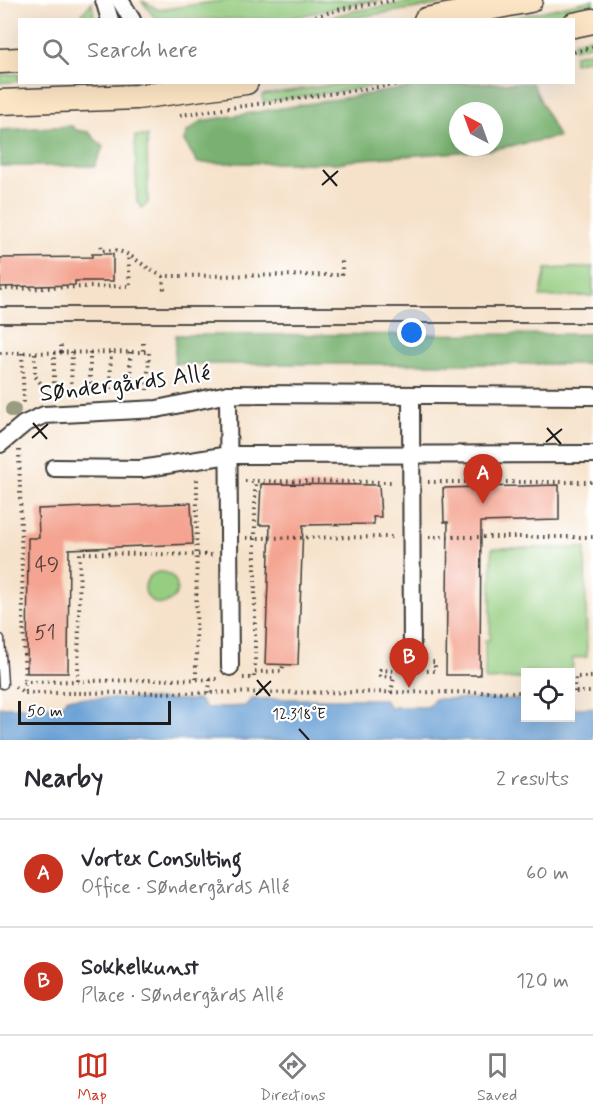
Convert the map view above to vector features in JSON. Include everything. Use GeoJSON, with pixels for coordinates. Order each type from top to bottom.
{"type":"FeatureCollection","features":[{"type":"Feature","properties":{"kind":"main road"},"geometry":{"type":"LineString","coordinates":[[436,18],[530,0]]}},
{"type":"Feature","properties":{"kind":"main road"},"geometry":{"type":"LineString","coordinates":[[575,25],[593,21]]}},
{"type":"Feature","properties":{"kind":"main road"},"geometry":{"type":"LineString","coordinates":[[0,61],[18,60]]}},
{"type":"Feature","properties":{"kind":"main road"},"geometry":{"type":"LineString","coordinates":[[0,102],[219,84]]}},
{"type":"Feature","properties":{"kind":"street"},"geometry":{"type":"LineString","coordinates":[[104,0],[109,18]]}},
{"type":"Feature","properties":{"kind":"street"},"geometry":{"type":"LineString","coordinates":[[120,0],[131,18]]}},
{"type":"Feature","properties":{"kind":"street","name":"Søndergårds Allé"},"geometry":{"type":"LineString","coordinates":[[228,394],[230,667]]}},
{"type":"Feature","properties":{"kind":"street","name":"Søndergårds Allé"},"geometry":{"type":"LineString","coordinates":[[0,444],[21,426],[44,415],[157,409],[228,394],[593,396]]}},
{"type":"Feature","properties":{"kind":"street"},"geometry":{"type":"LineString","coordinates":[[411,396],[412,662]]}},
{"type":"Feature","properties":{"kind":"street"},"geometry":{"type":"LineString","coordinates":[[54,468],[141,470],[230,455],[593,454]]}},
{"type":"Feature","properties":{"kind":"lane"},"geometry":{"type":"LineString","coordinates":[[0,639],[3,684]]}},
{"type":"Feature","properties":{"kind":"path"},"geometry":{"type":"LineString","coordinates":[[311,18],[341,9],[396,0]]}},
{"type":"Feature","properties":{"kind":"path"},"geometry":{"type":"LineString","coordinates":[[575,52],[593,47]]}},
{"type":"Feature","properties":{"kind":"path"},"geometry":{"type":"LineString","coordinates":[[102,246],[102,250],[118,249],[154,273],[163,276],[342,275],[342,257]]}},
{"type":"Feature","properties":{"kind":"path"},"geometry":{"type":"LineString","coordinates":[[2,290],[130,288],[128,254]]}},
{"type":"Feature","properties":{"kind":"path"},"geometry":{"type":"LineString","coordinates":[[163,276],[164,290]]}},
{"type":"Feature","properties":{"kind":"path"},"geometry":{"type":"LineString","coordinates":[[142,343],[143,352]]}},
{"type":"Feature","properties":{"kind":"path"},"geometry":{"type":"LineString","coordinates":[[61,344],[61,353]]}},
{"type":"Feature","properties":{"kind":"path"},"geometry":{"type":"LineString","coordinates":[[71,389],[72,352]]}},
{"type":"Feature","properties":{"kind":"path"},"geometry":{"type":"LineString","coordinates":[[90,352],[90,389]]}},
{"type":"Feature","properties":{"kind":"path"},"geometry":{"type":"LineString","coordinates":[[110,389],[111,352]]}},
{"type":"Feature","properties":{"kind":"path"},"geometry":{"type":"LineString","coordinates":[[130,352],[130,390]]}},
{"type":"Feature","properties":{"kind":"path"},"geometry":{"type":"LineString","coordinates":[[0,353],[149,352],[147,390]]}},
{"type":"Feature","properties":{"kind":"path"},"geometry":{"type":"LineString","coordinates":[[22,353],[23,682],[25,693]]}},
{"type":"Feature","properties":{"kind":"path"},"geometry":{"type":"LineString","coordinates":[[35,353],[35,376],[45,389]]}},
{"type":"Feature","properties":{"kind":"path"},"geometry":{"type":"LineString","coordinates":[[54,353],[54,389]]}},
{"type":"Feature","properties":{"kind":"path"},"geometry":{"type":"LineString","coordinates":[[23,682],[196,679],[198,460]]}},
{"type":"Feature","properties":{"kind":"path"},"geometry":{"type":"LineString","coordinates":[[255,481],[255,666]]}},
{"type":"Feature","properties":{"kind":"path"},"geometry":{"type":"LineString","coordinates":[[78,681],[80,553],[230,555]]}},
{"type":"Feature","properties":{"kind":"path"},"geometry":{"type":"LineString","coordinates":[[254,678],[254,672],[282,671],[283,666]]}},
{"type":"Feature","properties":{"kind":"path"},"geometry":{"type":"LineString","coordinates":[[575,677],[593,677]]}},
{"type":"Feature","properties":{"kind":"path"},"geometry":{"type":"LineString","coordinates":[[209,693],[210,679]]}},
{"type":"Feature","properties":{"kind":"path"},"geometry":{"type":"LineString","coordinates":[[3,684],[13,686],[25,693],[521,692]]}},
{"type":"Feature","properties":{"kind":"path"},"geometry":{"type":"LineString","coordinates":[[575,692],[593,692]]}},
{"type":"Feature","properties":{"kind":"green space"},"geometry":{"type":"Polygon","coordinates":[[[141,0],[159,10],[227,0],[382,0],[291,18],[155,18],[141,0]]]}},
{"type":"Feature","properties":{"kind":"green space"},"geometry":{"type":"Polygon","coordinates":[[[425,0],[470,0],[352,18],[327,18],[354,11],[425,0]]]}},
{"type":"Feature","properties":{"kind":"green space"},"geometry":{"type":"Polygon","coordinates":[[[593,0],[593,10],[555,18],[513,18],[593,0]]]}},
{"type":"Feature","properties":{"kind":"green space"},"geometry":{"type":"Polygon","coordinates":[[[92,2],[94,18],[79,18],[92,2]]]}},
{"type":"Feature","properties":{"kind":"green space"},"geometry":{"type":"Polygon","coordinates":[[[593,37],[593,44],[575,49],[575,41],[593,37]]]}},
{"type":"Feature","properties":{"kind":"green space"},"geometry":{"type":"Polygon","coordinates":[[[593,51],[593,58],[575,63],[575,55],[593,51]]]}},
{"type":"Feature","properties":{"kind":"green space"},"geometry":{"type":"Polygon","coordinates":[[[18,74],[18,81],[0,83],[0,75],[18,74]]]}},
{"type":"Feature","properties":{"kind":"green space"},"geometry":{"type":"Polygon","coordinates":[[[339,84],[391,84],[263,102],[262,95],[339,84]]]}},
{"type":"Feature","properties":{"kind":"green space"},"geometry":{"type":"Polygon","coordinates":[[[431,84],[532,84],[558,137],[503,147],[503,102],[449,102],[449,153],[361,159],[338,163],[198,163],[184,141],[187,132],[202,121],[431,84]]]}},
{"type":"Feature","properties":{"kind":"green space"},"geometry":{"type":"Polygon","coordinates":[[[72,126],[76,130],[88,132],[103,147],[95,166],[0,166],[0,130],[72,126]]]}},
{"type":"Feature","properties":{"kind":"green space"},"geometry":{"type":"Polygon","coordinates":[[[135,136],[147,136],[148,203],[142,208],[137,202],[135,136]]]}},
{"type":"Feature","properties":{"kind":"green space"},"geometry":{"type":"Polygon","coordinates":[[[593,267],[593,296],[540,297],[546,269],[593,267]]]}},
{"type":"Feature","properties":{"kind":"green space"},"geometry":{"type":"Polygon","coordinates":[[[593,334],[593,364],[174,364],[176,335],[593,334]]]}},
{"type":"Feature","properties":{"kind":"green space"},"geometry":{"type":"Polygon","coordinates":[[[492,548],[585,548],[587,657],[573,658],[572,668],[521,668],[521,678],[485,680],[485,640],[490,640],[492,548]]]}},
{"type":"Feature","properties":{"kind":"green space"},"geometry":{"type":"Polygon","coordinates":[[[161,572],[172,577],[177,588],[172,599],[161,604],[150,599],[145,588],[150,577],[161,572]]]}},
{"type":"Feature","properties":{"kind":"water"},"geometry":{"type":"Polygon","coordinates":[[[68,698],[199,700],[206,708],[245,706],[252,699],[383,699],[390,707],[428,707],[435,699],[521,699],[521,722],[575,722],[575,708],[593,708],[593,740],[0,740],[0,707],[61,706],[68,698]]]}},
{"type":"Feature","properties":{"kind":"building"},"geometry":{"type":"Polygon","coordinates":[[[92,254],[113,254],[113,281],[75,281],[75,285],[0,287],[0,258],[92,257],[92,254]]]}},
{"type":"Feature","properties":{"kind":"building"},"geometry":{"type":"Polygon","coordinates":[[[261,484],[379,485],[381,517],[373,517],[374,524],[303,525],[298,665],[265,664],[270,525],[259,525],[261,484]]]}},
{"type":"Feature","properties":{"kind":"building"},"geometry":{"type":"Polygon","coordinates":[[[559,485],[559,520],[481,522],[480,675],[446,675],[448,522],[444,522],[443,488],[559,485]]]}},
{"type":"Feature","properties":{"kind":"building"},"geometry":{"type":"Polygon","coordinates":[[[191,503],[193,544],[69,549],[68,673],[27,673],[28,538],[39,538],[38,509],[191,503]]]}},
{"type":"Feature","properties":{"kind":"tram line"},"geometry":{"type":"LineString","coordinates":[[0,307],[593,307]]}},
{"type":"Feature","properties":{"kind":"tram line"},"geometry":{"type":"LineString","coordinates":[[0,323],[593,323]]}},
{"type":"Feature","properties":{"kind":"place","name":"Vortex Consulting"},"geometry":{"type":"Point","coordinates":[483,504]}},
{"type":"Feature","properties":{"kind":"place","name":"Sokkelkunst"},"geometry":{"type":"Point","coordinates":[409,688]}}]}
